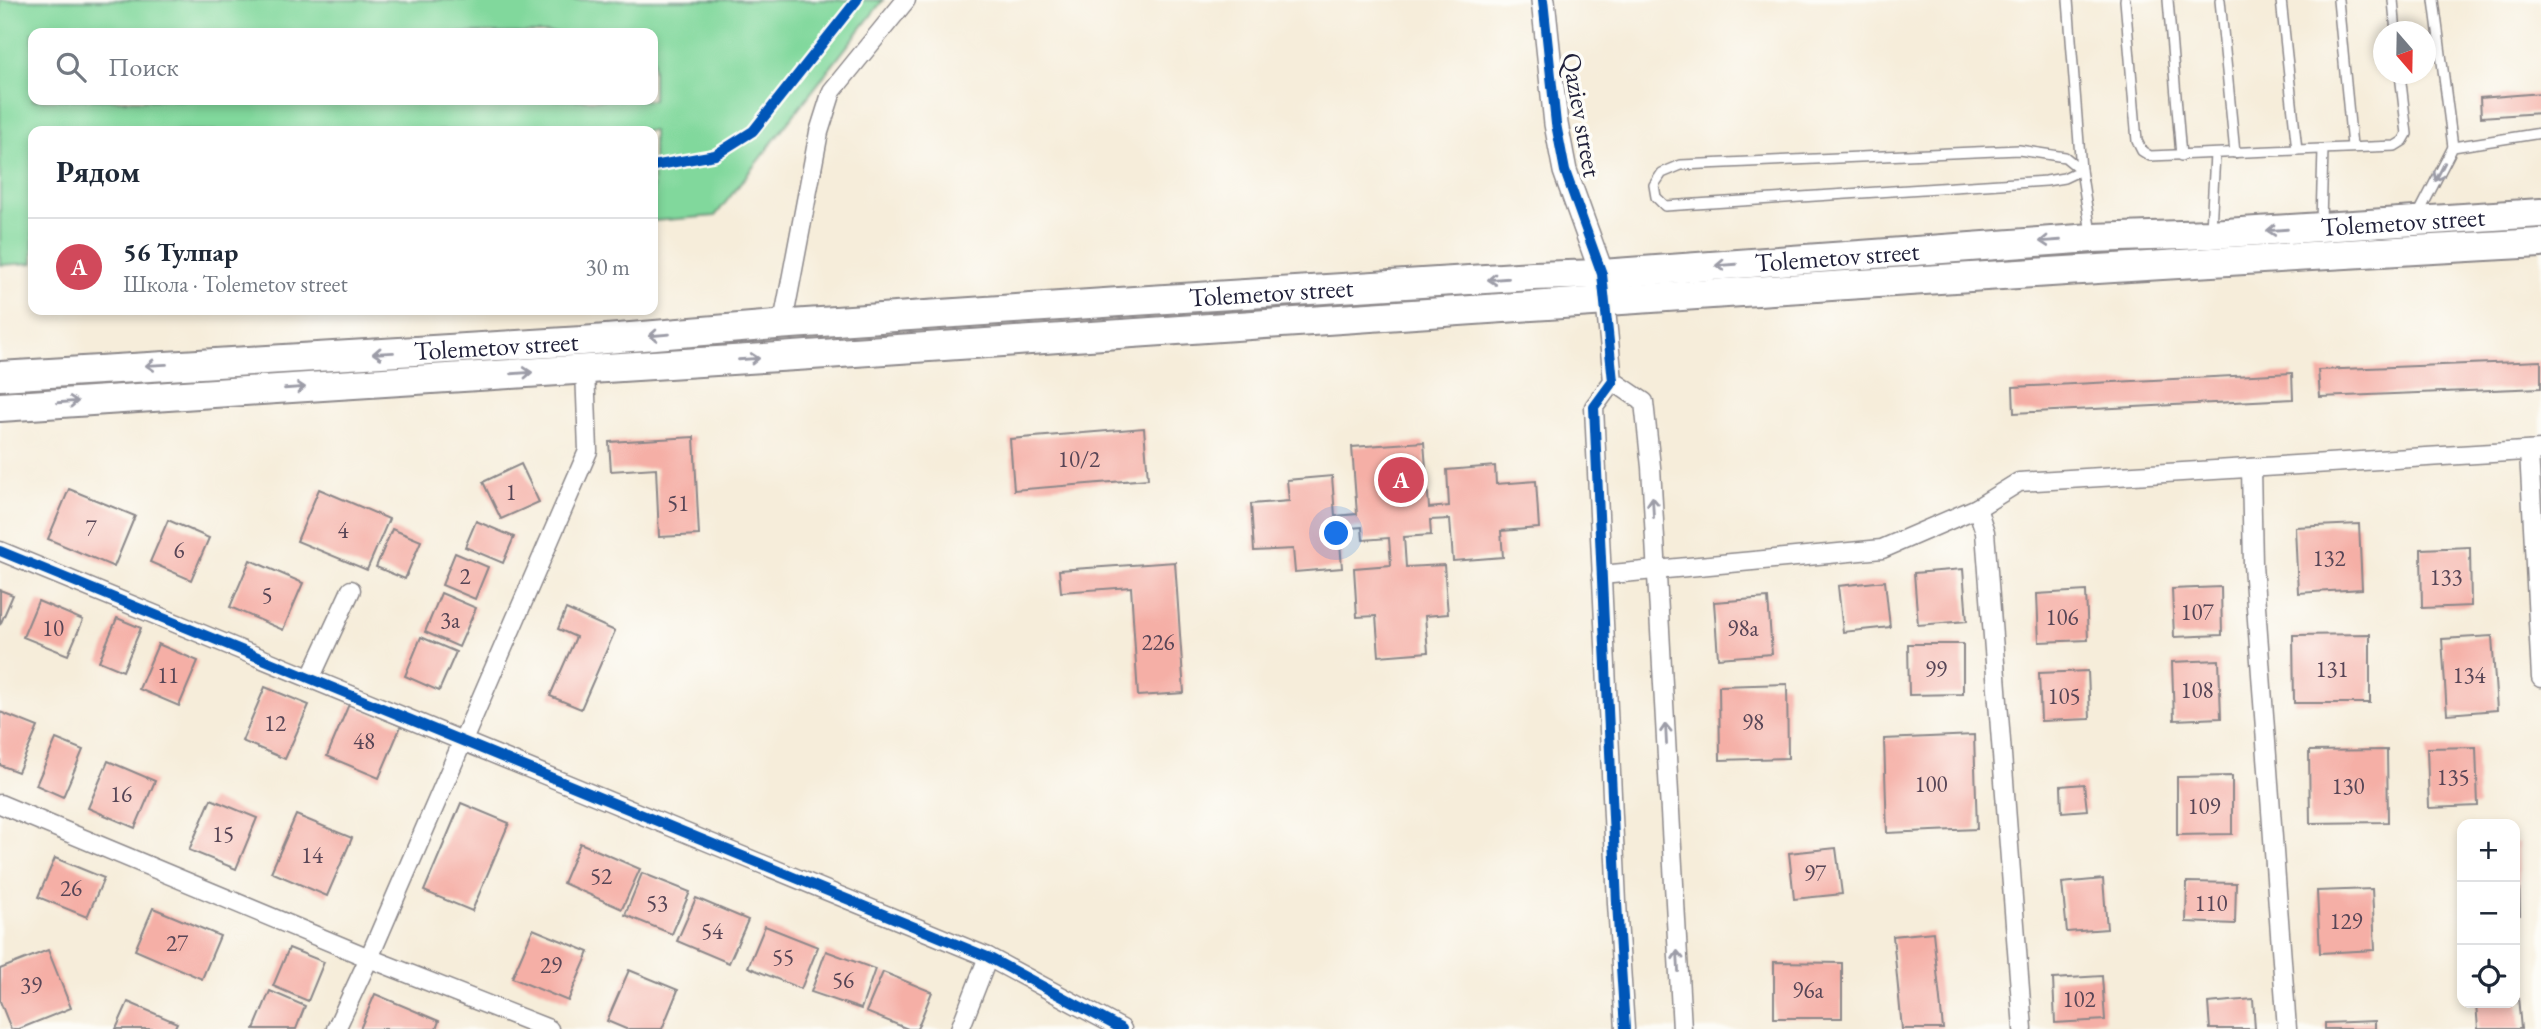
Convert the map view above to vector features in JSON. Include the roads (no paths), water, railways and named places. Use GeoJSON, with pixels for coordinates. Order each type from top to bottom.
{"type":"FeatureCollection","features":[{"type":"Feature","properties":{"kind":"main road","name":"Tolemetov street"},"geometry":{"type":"LineString","coordinates":[[0,376],[582,341],[776,325],[1520,277],[1604,287],[2420,235],[2541,213]]}},
{"type":"Feature","properties":{"kind":"main road","name":"Tolemetov street"},"geometry":{"type":"LineString","coordinates":[[0,407],[1187,328],[2092,238],[2321,227],[2541,243]]}},
{"type":"Feature","properties":{"kind":"main road"},"geometry":{"type":"LineString","coordinates":[[1179,299],[1187,328]]}},
{"type":"Feature","properties":{"kind":"street"},"geometry":{"type":"LineString","coordinates":[[776,325],[785,312],[819,132],[832,91],[906,0]]}},
{"type":"Feature","properties":{"kind":"street","name":"Qaziev street"},"geometry":{"type":"LineString","coordinates":[[1544,0],[1556,124],[1565,171],[1604,287]]}},
{"type":"Feature","properties":{"kind":"street"},"geometry":{"type":"LineString","coordinates":[[1604,287],[1613,381],[1594,407],[1625,1029]]}},
{"type":"Feature","properties":{"kind":"street"},"geometry":{"type":"LineString","coordinates":[[336,1029],[588,451],[585,369]]}},
{"type":"Feature","properties":{"kind":"street"},"geometry":{"type":"LineString","coordinates":[[1613,381],[1644,402],[1651,467],[1682,1029]]}},
{"type":"Feature","properties":{"kind":"street"},"geometry":{"type":"LineString","coordinates":[[1601,575],[1882,549],[1977,509],[2019,482],[2535,450],[2541,678]]}},
{"type":"Feature","properties":{"kind":"street"},"geometry":{"type":"LineString","coordinates":[[2251,468],[2253,565],[2287,1029]]}},
{"type":"Feature","properties":{"kind":"street"},"geometry":{"type":"LineString","coordinates":[[1977,509],[1985,532],[2023,1029]]}},
{"type":"Feature","properties":{"kind":"street"},"geometry":{"type":"LineString","coordinates":[[0,551],[988,957],[1122,1029]]}},
{"type":"Feature","properties":{"kind":"street"},"geometry":{"type":"LineString","coordinates":[[310,679],[351,590]]}},
{"type":"Feature","properties":{"kind":"street"},"geometry":{"type":"LineString","coordinates":[[0,804],[369,958],[549,1029]]}},
{"type":"Feature","properties":{"kind":"street"},"geometry":{"type":"LineString","coordinates":[[960,1029],[988,957]]}},
{"type":"Feature","properties":{"kind":"lane"},"geometry":{"type":"LineString","coordinates":[[2068,0],[2081,170],[2092,238]]}},
{"type":"Feature","properties":{"kind":"lane"},"geometry":{"type":"LineString","coordinates":[[2125,0],[2137,141],[2142,151],[2150,156],[2395,146],[2403,141],[2407,134],[2401,84]]}},
{"type":"Feature","properties":{"kind":"lane"},"geometry":{"type":"LineString","coordinates":[[2168,0],[2181,156]]}},
{"type":"Feature","properties":{"kind":"lane"},"geometry":{"type":"LineString","coordinates":[[2220,0],[2235,153]]}},
{"type":"Feature","properties":{"kind":"lane"},"geometry":{"type":"LineString","coordinates":[[2281,0],[2297,150]]}},
{"type":"Feature","properties":{"kind":"lane"},"geometry":{"type":"LineString","coordinates":[[2338,0],[2352,146]]}},
{"type":"Feature","properties":{"kind":"lane"},"geometry":{"type":"LineString","coordinates":[[2393,0],[2395,21]]}},
{"type":"Feature","properties":{"kind":"lane"},"geometry":{"type":"LineString","coordinates":[[2420,235],[2453,146],[2434,0]]}},
{"type":"Feature","properties":{"kind":"lane"},"geometry":{"type":"LineString","coordinates":[[2453,146],[2541,134]]}},
{"type":"Feature","properties":{"kind":"lane"},"geometry":{"type":"LineString","coordinates":[[2321,227],[2323,149]]}},
{"type":"Feature","properties":{"kind":"lane"},"geometry":{"type":"LineString","coordinates":[[2019,150],[2065,157],[2081,170],[2064,178],[2046,181],[1665,206],[1656,197],[1654,185],[1662,173],[1681,165],[2019,150]]}},
{"type":"Feature","properties":{"kind":"lane"},"geometry":{"type":"LineString","coordinates":[[2210,234],[2215,154]]}},
{"type":"Feature","properties":{"kind":"place","name":"56 Тулпар"},"geometry":{"type":"Point","coordinates":[1401,480]}}]}
